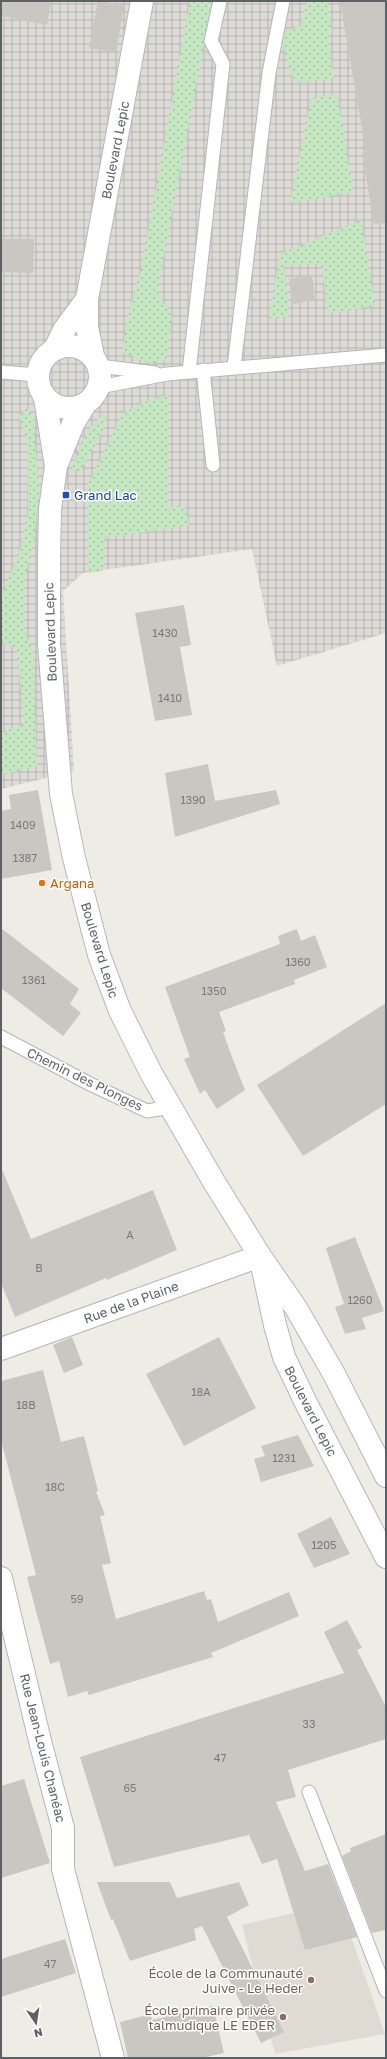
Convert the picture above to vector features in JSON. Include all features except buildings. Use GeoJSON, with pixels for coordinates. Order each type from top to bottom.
{"type":"FeatureCollection","features":[{"type":"Feature","properties":{"kind":"main road","name":"Boulevard Lepic"},"geometry":{"type":"LineString","coordinates":[[96,361],[87,327],[87,299],[142,1]]}},
{"type":"Feature","properties":{"kind":"main road","name":"Boulevard Lepic"},"geometry":{"type":"LineString","coordinates":[[55,349],[64,330],[87,299]]}},
{"type":"Feature","properties":{"kind":"main road"},"geometry":{"type":"LineString","coordinates":[[65,346],[75,346],[84,349],[96,361],[101,380],[96,394],[85,404],[75,408],[64,408],[54,405],[45,398],[37,384],[40,364],[46,355],[55,349],[65,346]]}},
{"type":"Feature","properties":{"kind":"main road","name":"Boulevard Lepic"},"geometry":{"type":"LineString","coordinates":[[45,398],[56,466]]}},
{"type":"Feature","properties":{"kind":"main road","name":"Boulevard Lepic"},"geometry":{"type":"LineString","coordinates":[[85,404],[73,424],[56,466],[50,509],[49,629],[53,711],[63,807],[88,914],[111,989],[151,1073],[214,1182],[260,1256],[296,1308],[334,1374],[386,1476]]}},
{"type":"Feature","properties":{"kind":"main road","name":"Boulevard Lepic"},"geometry":{"type":"LineString","coordinates":[[260,1256],[275,1325],[284,1357],[305,1401],[386,1557]]}},
{"type":"Feature","properties":{"kind":"main road","name":"Rue de la Plaine"},"geometry":{"type":"LineString","coordinates":[[1,1349],[260,1256]]}},
{"type":"Feature","properties":{"kind":"main road","name":"Rue Jean-Louis Chanéac"},"geometry":{"type":"LineString","coordinates":[[1,1578],[39,1737],[63,1828],[63,1869],[114,2058]]}},
{"type":"Feature","properties":{"kind":"lane"},"geometry":{"type":"LineString","coordinates":[[189,372],[223,64],[211,41],[220,1]]}},
{"type":"Feature","properties":{"kind":"lane"},"geometry":{"type":"LineString","coordinates":[[234,367],[269,73],[283,1]]}},
{"type":"Feature","properties":{"kind":"lane"},"geometry":{"type":"LineString","coordinates":[[99,387],[167,374],[386,355]]}},
{"type":"Feature","properties":{"kind":"lane"},"geometry":{"type":"LineString","coordinates":[[96,361],[167,374]]}},
{"type":"Feature","properties":{"kind":"lane"},"geometry":{"type":"LineString","coordinates":[[203,370],[213,465]]}},
{"type":"Feature","properties":{"kind":"lane"},"geometry":{"type":"LineString","coordinates":[[1,372],[38,374]]}},
{"type":"Feature","properties":{"kind":"lane","name":"Chemin des Plonges"},"geometry":{"type":"LineString","coordinates":[[1,1037],[90,1084],[147,1111],[171,1107]]}},
{"type":"Feature","properties":{"kind":"lane"},"geometry":{"type":"LineString","coordinates":[[309,1792],[386,1991]]}},
{"type":"Feature","properties":{"kind":"shaded area"},"geometry":{"type":"Polygon","coordinates":[[[1,1],[386,1],[386,633],[277,666],[252,549],[83,573],[63,591],[74,771],[1,789],[1,1]]]}},
{"type":"Feature","properties":{"kind":"shaded area","name":"École de la Communauté Juive - Le Heder"},"geometry":{"type":"Polygon","coordinates":[[[339,1902],[385,2034],[275,2054],[242,1925],[339,1902]]]}},
{"type":"Feature","properties":{"kind":"green space"},"geometry":{"type":"Polygon","coordinates":[[[190,1],[212,1],[157,292],[172,316],[166,360],[151,364],[122,352],[128,316],[141,270],[190,1]]]}},
{"type":"Feature","properties":{"kind":"green space"},"geometry":{"type":"Polygon","coordinates":[[[307,1],[327,1],[332,31],[327,36],[334,78],[301,82],[296,81],[292,76],[279,33],[301,26],[307,1]]]}},
{"type":"Feature","properties":{"kind":"green space"},"geometry":{"type":"Polygon","coordinates":[[[337,94],[353,192],[290,203],[311,99],[337,94]]]}},
{"type":"Feature","properties":{"kind":"green space"},"geometry":{"type":"Polygon","coordinates":[[[361,220],[375,306],[328,313],[321,263],[284,266],[289,316],[269,319],[280,254],[361,220]]]}},
{"type":"Feature","properties":{"kind":"green space"},"geometry":{"type":"Polygon","coordinates":[[[168,395],[167,507],[185,506],[189,525],[104,538],[103,571],[88,573],[87,487],[123,413],[152,399],[168,395]]]}},
{"type":"Feature","properties":{"kind":"green space"},"geometry":{"type":"Polygon","coordinates":[[[27,408],[33,417],[39,490],[34,542],[24,581],[24,629],[33,652],[37,766],[1,775],[1,733],[24,724],[17,648],[1,643],[1,599],[20,550],[28,514],[27,440],[19,416],[27,408]]]}},
{"type":"Feature","properties":{"kind":"green space"},"geometry":{"type":"Polygon","coordinates":[[[107,414],[102,432],[80,472],[72,468],[81,444],[89,430],[94,423],[107,414]]]}},
{"type":"Feature","properties":{"kind":"place","name":"Grand Lac"},"geometry":{"type":"Point","coordinates":[66,495]}},
{"type":"Feature","properties":{"kind":"place","name":"Argana"},"geometry":{"type":"Point","coordinates":[42,883]}},
{"type":"Feature","properties":{"kind":"place","name":"École de la Communauté Juive - Le Heder"},"geometry":{"type":"Point","coordinates":[311,1980]}},
{"type":"Feature","properties":{"kind":"place","name":"École primaire privée talmudique LE EDER"},"geometry":{"type":"Point","coordinates":[283,2017]}}]}
